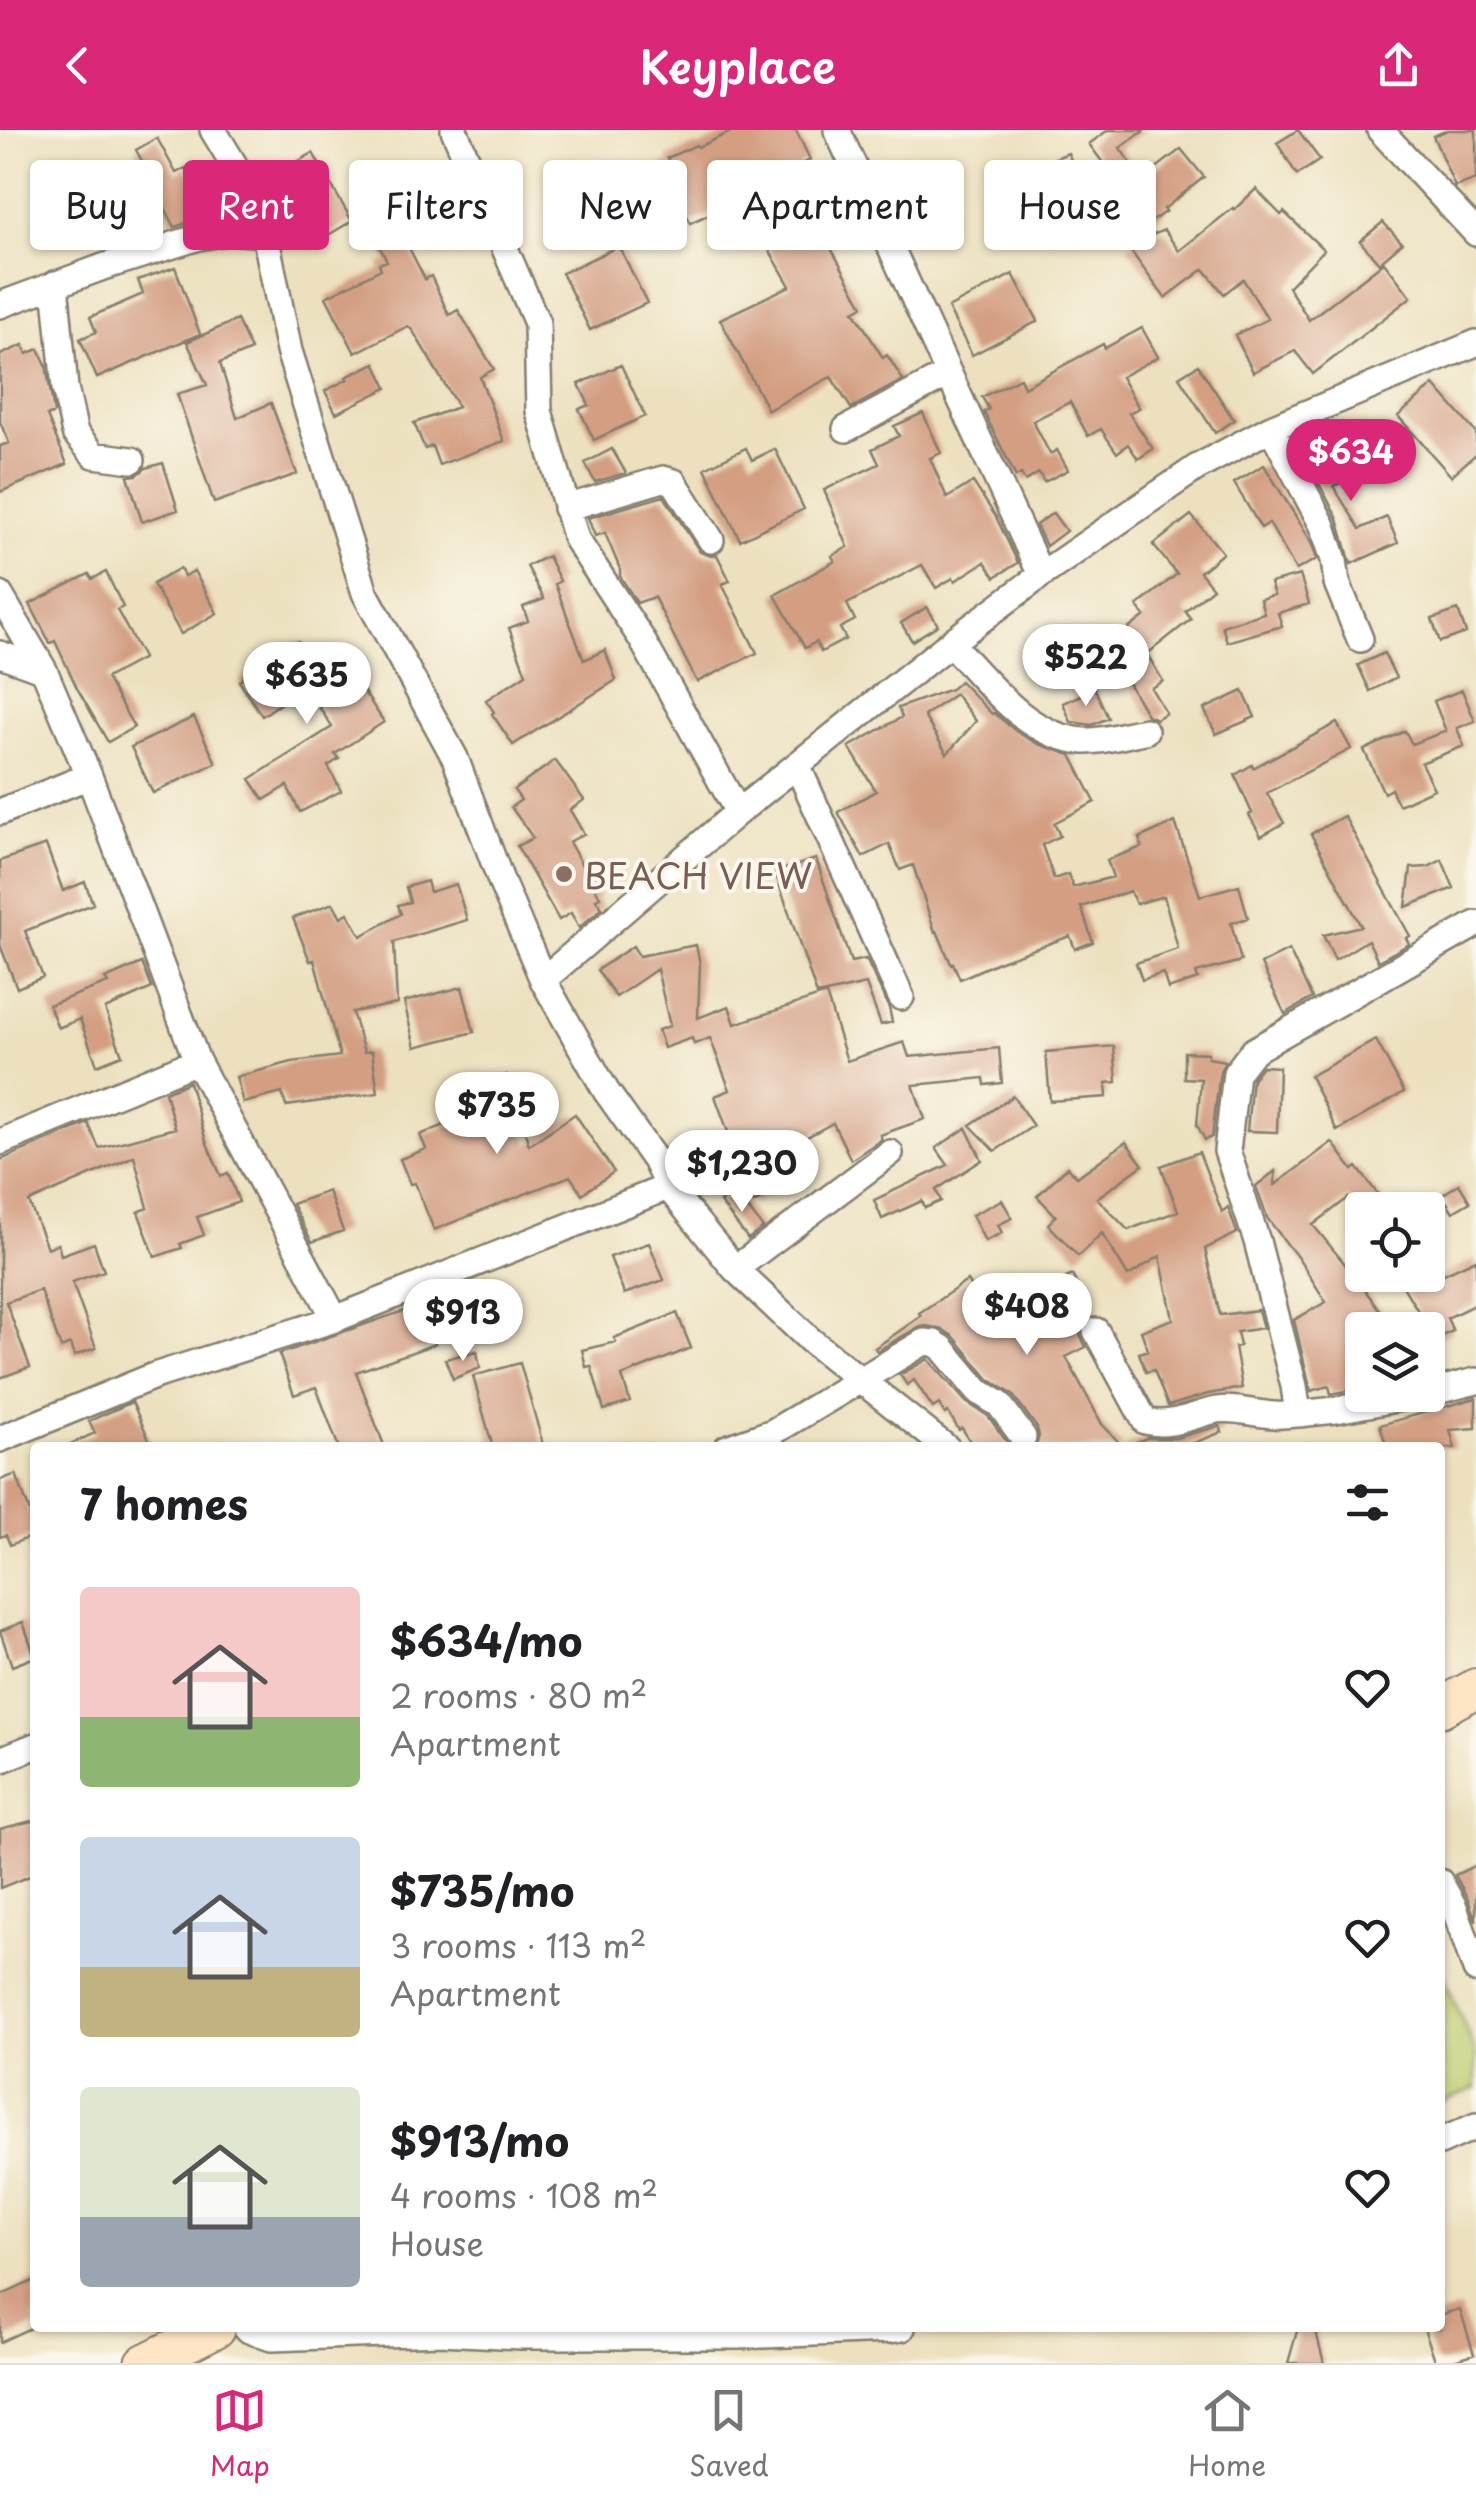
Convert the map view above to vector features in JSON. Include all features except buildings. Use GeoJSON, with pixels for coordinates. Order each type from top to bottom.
{"type":"FeatureCollection","features":[{"type":"Feature","properties":{"kind":"street"},"geometry":{"type":"LineString","coordinates":[[213,130],[231,160]]}},
{"type":"Feature","properties":{"kind":"street"},"geometry":{"type":"LineString","coordinates":[[454,130],[537,323],[538,411],[576,539],[641,638],[738,812]]}},
{"type":"Feature","properties":{"kind":"street"},"geometry":{"type":"LineString","coordinates":[[837,130],[1041,575]]}},
{"type":"Feature","properties":{"kind":"street"},"geometry":{"type":"LineString","coordinates":[[1380,130],[1476,233]]}},
{"type":"Feature","properties":{"kind":"street"},"geometry":{"type":"LineString","coordinates":[[0,305],[183,242]]}},
{"type":"Feature","properties":{"kind":"street"},"geometry":{"type":"LineString","coordinates":[[268,250],[288,351],[365,594],[454,758],[543,980],[606,1091],[654,1160],[668,1188],[735,1268],[810,1340],[938,1442]]}},
{"type":"Feature","properties":{"kind":"street"},"geometry":{"type":"LineString","coordinates":[[55,284],[65,388],[75,433],[94,456],[132,460]]}},
{"type":"Feature","properties":{"kind":"street"},"geometry":{"type":"LineString","coordinates":[[543,980],[738,812],[950,642],[1196,468],[1271,428],[1476,343]]}},
{"type":"Feature","properties":{"kind":"street"},"geometry":{"type":"LineString","coordinates":[[846,429],[948,374]]}},
{"type":"Feature","properties":{"kind":"street"},"geometry":{"type":"LineString","coordinates":[[1271,428],[1322,526],[1337,583],[1360,639]]}},
{"type":"Feature","properties":{"kind":"street"},"geometry":{"type":"LineString","coordinates":[[566,508],[669,480],[711,540]]}},
{"type":"Feature","properties":{"kind":"street"},"geometry":{"type":"LineString","coordinates":[[0,595],[44,670],[197,1061],[335,1319]]}},
{"type":"Feature","properties":{"kind":"street"},"geometry":{"type":"LineString","coordinates":[[950,642],[1023,717],[1058,736],[1087,742],[1145,730]]}},
{"type":"Feature","properties":{"kind":"street"},"geometry":{"type":"LineString","coordinates":[[0,654],[44,670]]}},
{"type":"Feature","properties":{"kind":"street"},"geometry":{"type":"LineString","coordinates":[[797,764],[901,997]]}},
{"type":"Feature","properties":{"kind":"street"},"geometry":{"type":"LineString","coordinates":[[0,812],[88,776]]}},
{"type":"Feature","properties":{"kind":"street"},"geometry":{"type":"LineString","coordinates":[[1298,1414],[1257,1241],[1227,1151],[1236,1073],[1253,1052],[1476,924]]}},
{"type":"Feature","properties":{"kind":"street"},"geometry":{"type":"LineString","coordinates":[[0,1142],[197,1061]]}},
{"type":"Feature","properties":{"kind":"street"},"geometry":{"type":"LineString","coordinates":[[735,1268],[890,1153]]}},
{"type":"Feature","properties":{"kind":"street"},"geometry":{"type":"LineString","coordinates":[[0,1439],[154,1376],[335,1319],[668,1188]]}},
{"type":"Feature","properties":{"kind":"street"},"geometry":{"type":"LineString","coordinates":[[1096,1330],[1145,1422],[1171,1424],[1220,1410],[1276,1416],[1345,1408]]}},
{"type":"Feature","properties":{"kind":"street"},"geometry":{"type":"LineString","coordinates":[[744,1442],[773,1432],[924,1342],[942,1348],[978,1391],[999,1404],[1023,1438]]}},
{"type":"Feature","properties":{"kind":"street"},"geometry":{"type":"LineString","coordinates":[[1445,1389],[1476,1381]]}},
{"type":"Feature","properties":{"kind":"street"},"geometry":{"type":"LineString","coordinates":[[1445,1705],[1476,1688]]}},
{"type":"Feature","properties":{"kind":"street"},"geometry":{"type":"LineString","coordinates":[[0,1760],[30,1748]]}},
{"type":"Feature","properties":{"kind":"street"},"geometry":{"type":"LineString","coordinates":[[1445,1891],[1476,1970]]}},
{"type":"Feature","properties":{"kind":"street"},"geometry":{"type":"LineString","coordinates":[[1445,2140],[1476,2126]]}},
{"type":"Feature","properties":{"kind":"street"},"geometry":{"type":"LineString","coordinates":[[145,2363],[208,2332]]}},
{"type":"Feature","properties":{"kind":"street"},"geometry":{"type":"LineString","coordinates":[[254,2332],[270,2338],[440,2332],[521,2336],[839,2332]]}},
{"type":"Feature","properties":{"kind":"green space"},"geometry":{"type":"Polygon","coordinates":[[[1445,1980],[1476,2053],[1476,2088],[1445,2101],[1445,1980]]]}},
{"type":"Feature","properties":{"kind":"place","name":"BEACH VIEW"},"geometry":{"type":"Point","coordinates":[564,874]}}]}
